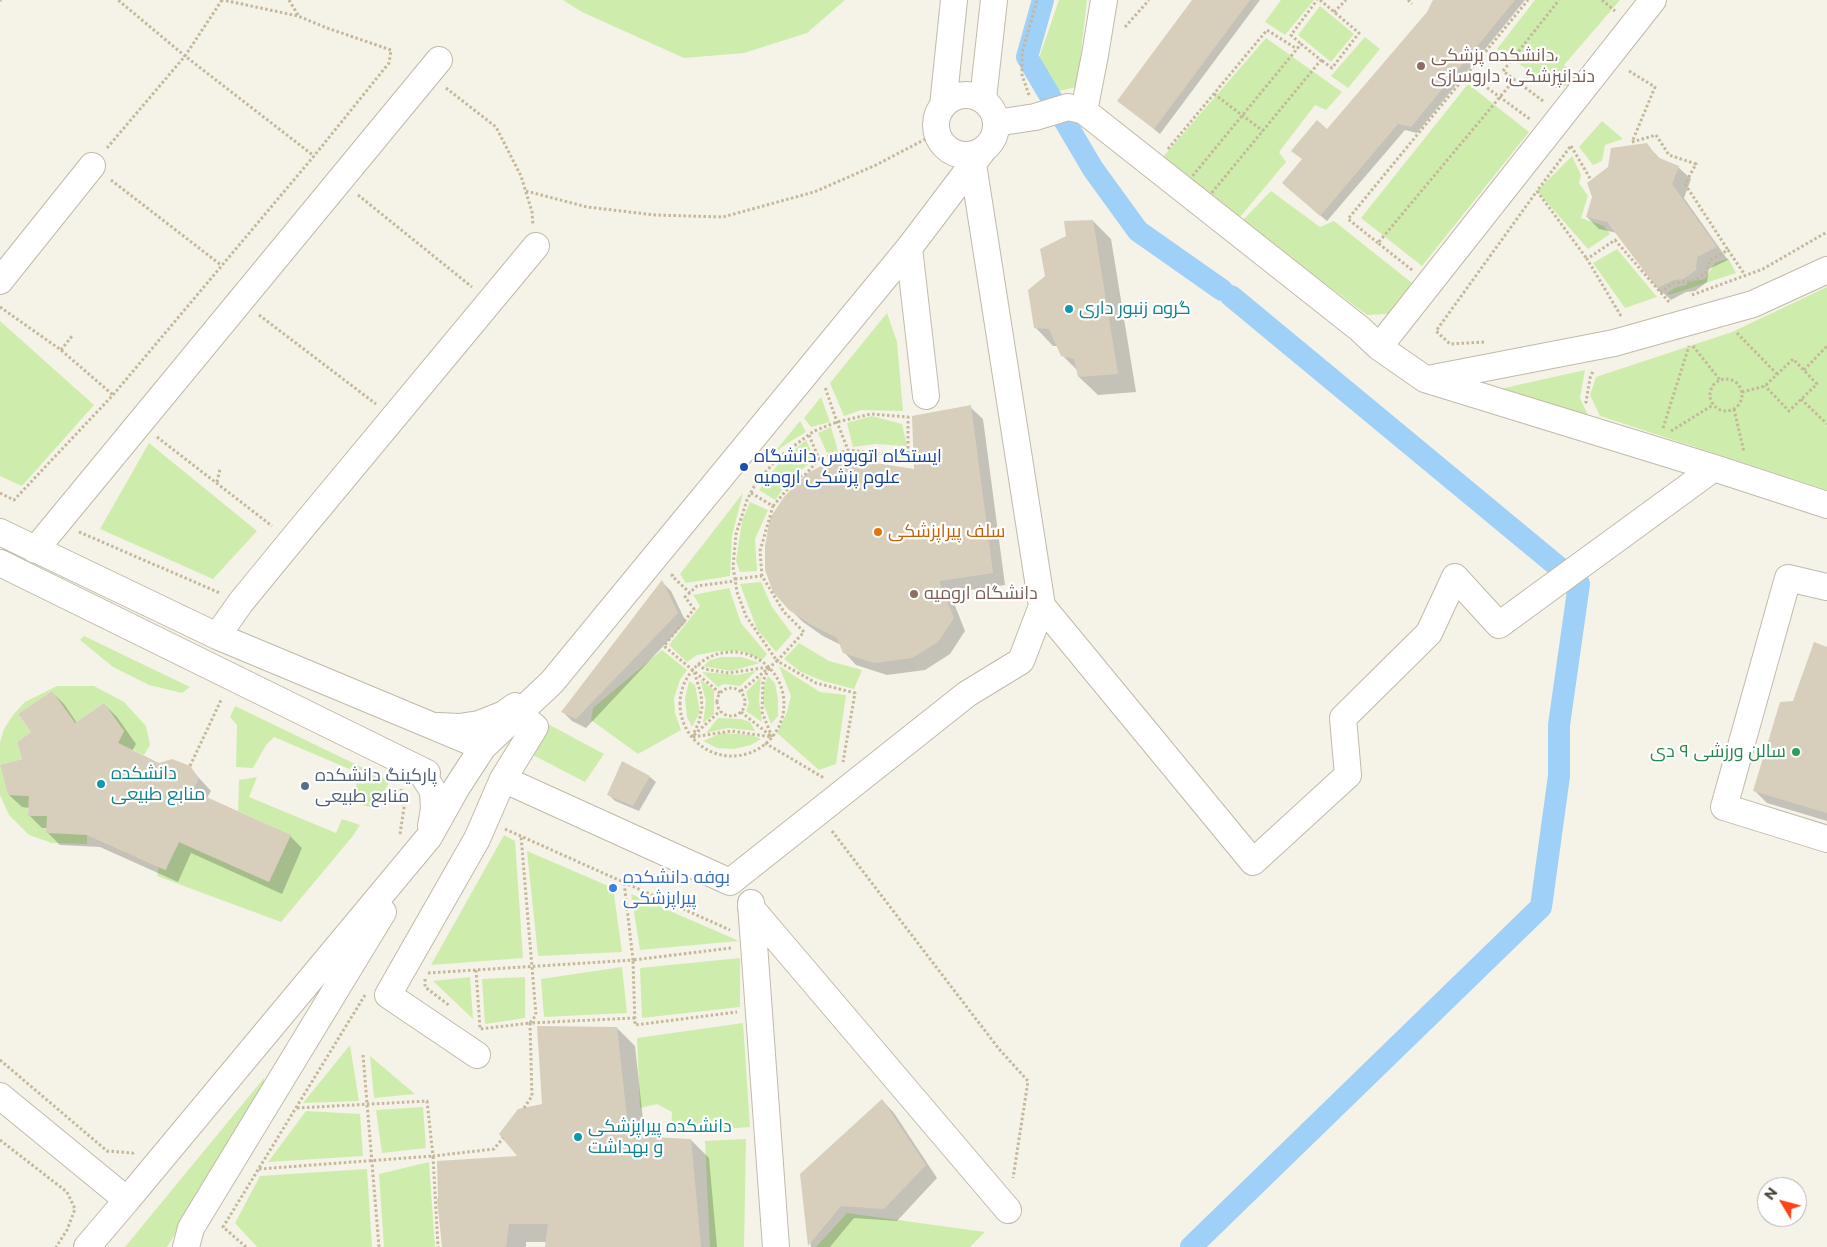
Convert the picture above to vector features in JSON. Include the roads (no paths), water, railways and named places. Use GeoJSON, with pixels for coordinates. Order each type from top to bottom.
{"type":"FeatureCollection","features":[{"type":"Feature","properties":{"kind":"street"},"geometry":{"type":"LineString","coordinates":[[954,0],[943,106],[937,119],[938,133],[945,146],[957,154],[978,156]]}},
{"type":"Feature","properties":{"kind":"street"},"geometry":{"type":"LineString","coordinates":[[982,99],[994,0]]}},
{"type":"Feature","properties":{"kind":"street"},"geometry":{"type":"LineString","coordinates":[[1084,111],[1104,0]]}},
{"type":"Feature","properties":{"kind":"street"},"geometry":{"type":"LineString","coordinates":[[1379,347],[1653,0]]}},
{"type":"Feature","properties":{"kind":"street"},"geometry":{"type":"LineString","coordinates":[[35,550],[440,71]]}},
{"type":"Feature","properties":{"kind":"street"},"geometry":{"type":"LineString","coordinates":[[186,1247],[191,1228],[429,837],[457,787],[483,748],[552,682],[909,248],[978,156],[994,138],[996,123],[992,110],[982,99],[969,95],[955,97],[943,106]]}},
{"type":"Feature","properties":{"kind":"street"},"geometry":{"type":"LineString","coordinates":[[996,123],[1035,117],[1068,107],[1084,111],[1360,329],[1379,347],[1424,379],[1714,468],[1827,505]]}},
{"type":"Feature","properties":{"kind":"street"},"geometry":{"type":"LineString","coordinates":[[504,779],[730,882],[967,694],[1021,662],[1042,606],[978,156]]}},
{"type":"Feature","properties":{"kind":"street"},"geometry":{"type":"LineString","coordinates":[[0,281],[92,166]]}},
{"type":"Feature","properties":{"kind":"street"},"geometry":{"type":"LineString","coordinates":[[217,636],[241,602],[536,246]]}},
{"type":"Feature","properties":{"kind":"street"},"geometry":{"type":"LineString","coordinates":[[909,248],[926,396]]}},
{"type":"Feature","properties":{"kind":"street"},"geometry":{"type":"LineString","coordinates":[[1424,379],[1623,340],[1753,304],[1827,270]]}},
{"type":"Feature","properties":{"kind":"street"},"geometry":{"type":"LineString","coordinates":[[1042,606],[1253,862],[1348,775],[1343,718],[1429,633],[1455,577],[1499,625],[1714,468]]}},
{"type":"Feature","properties":{"kind":"street"},"geometry":{"type":"LineString","coordinates":[[0,532],[217,636],[483,748]]}},
{"type":"Feature","properties":{"kind":"street"},"geometry":{"type":"LineString","coordinates":[[0,563],[405,775],[457,787]]}},
{"type":"Feature","properties":{"kind":"street"},"geometry":{"type":"LineString","coordinates":[[1827,587],[1788,578],[1724,807],[1827,839]]}},
{"type":"Feature","properties":{"kind":"street"},"geometry":{"type":"LineString","coordinates":[[430,725],[459,727],[479,724],[504,714],[552,682]]}},
{"type":"Feature","properties":{"kind":"street"},"geometry":{"type":"LineString","coordinates":[[477,1055],[388,995],[477,839],[504,779],[535,727],[519,714]]}},
{"type":"Feature","properties":{"kind":"street"},"geometry":{"type":"LineString","coordinates":[[87,1247],[429,837],[434,809],[433,791],[423,775],[405,775]]}},
{"type":"Feature","properties":{"kind":"street"},"geometry":{"type":"LineString","coordinates":[[748,868],[776,1247]]}},
{"type":"Feature","properties":{"kind":"street"},"geometry":{"type":"LineString","coordinates":[[751,908],[1008,1210]]}},
{"type":"Feature","properties":{"kind":"street"},"geometry":{"type":"LineString","coordinates":[[0,1096],[127,1200]]}},
{"type":"Feature","properties":{"kind":"waterway"},"geometry":{"type":"LineString","coordinates":[[1043,0],[1027,57],[1093,169],[1138,231],[1222,290]]}},
{"type":"Feature","properties":{"kind":"waterway"},"geometry":{"type":"LineString","coordinates":[[1191,1247],[1541,907],[1559,776],[1559,725],[1579,584],[1231,296]]}},
{"type":"Feature","properties":{"kind":"place","name":"دانشکده پزشکی، دندانپزشکی، داروسازی"},"geometry":{"type":"Point","coordinates":[1421,66]}},
{"type":"Feature","properties":{"kind":"place","name":"گروه زنبور داری"},"geometry":{"type":"Point","coordinates":[1069,309]}},
{"type":"Feature","properties":{"kind":"place","name":"ایستگاه اتوبوس دانشگاه علوم پزشکی ارومیه"},"geometry":{"type":"Point","coordinates":[744,467]}},
{"type":"Feature","properties":{"kind":"place","name":"سلف پیراپزشکی"},"geometry":{"type":"Point","coordinates":[878,532]}},
{"type":"Feature","properties":{"kind":"place","name":"دانشگاه ارومیه"},"geometry":{"type":"Point","coordinates":[914,594]}},
{"type":"Feature","properties":{"kind":"place","name":"سالن ورزشی ۹ دی"},"geometry":{"type":"Point","coordinates":[1796,752]}},
{"type":"Feature","properties":{"kind":"place","name":"دانشکده منابع طبیعی"},"geometry":{"type":"Point","coordinates":[101,784]}},
{"type":"Feature","properties":{"kind":"place","name":"پارکینگ دانشکده منابع طبیعی"},"geometry":{"type":"Point","coordinates":[305,786]}},
{"type":"Feature","properties":{"kind":"place","name":"بوفه دانشکده پیراپزشکی"},"geometry":{"type":"Point","coordinates":[613,888]}},
{"type":"Feature","properties":{"kind":"place","name":"دانشکده پیراپزشکی و بهداشت"},"geometry":{"type":"Point","coordinates":[578,1137]}}]}
